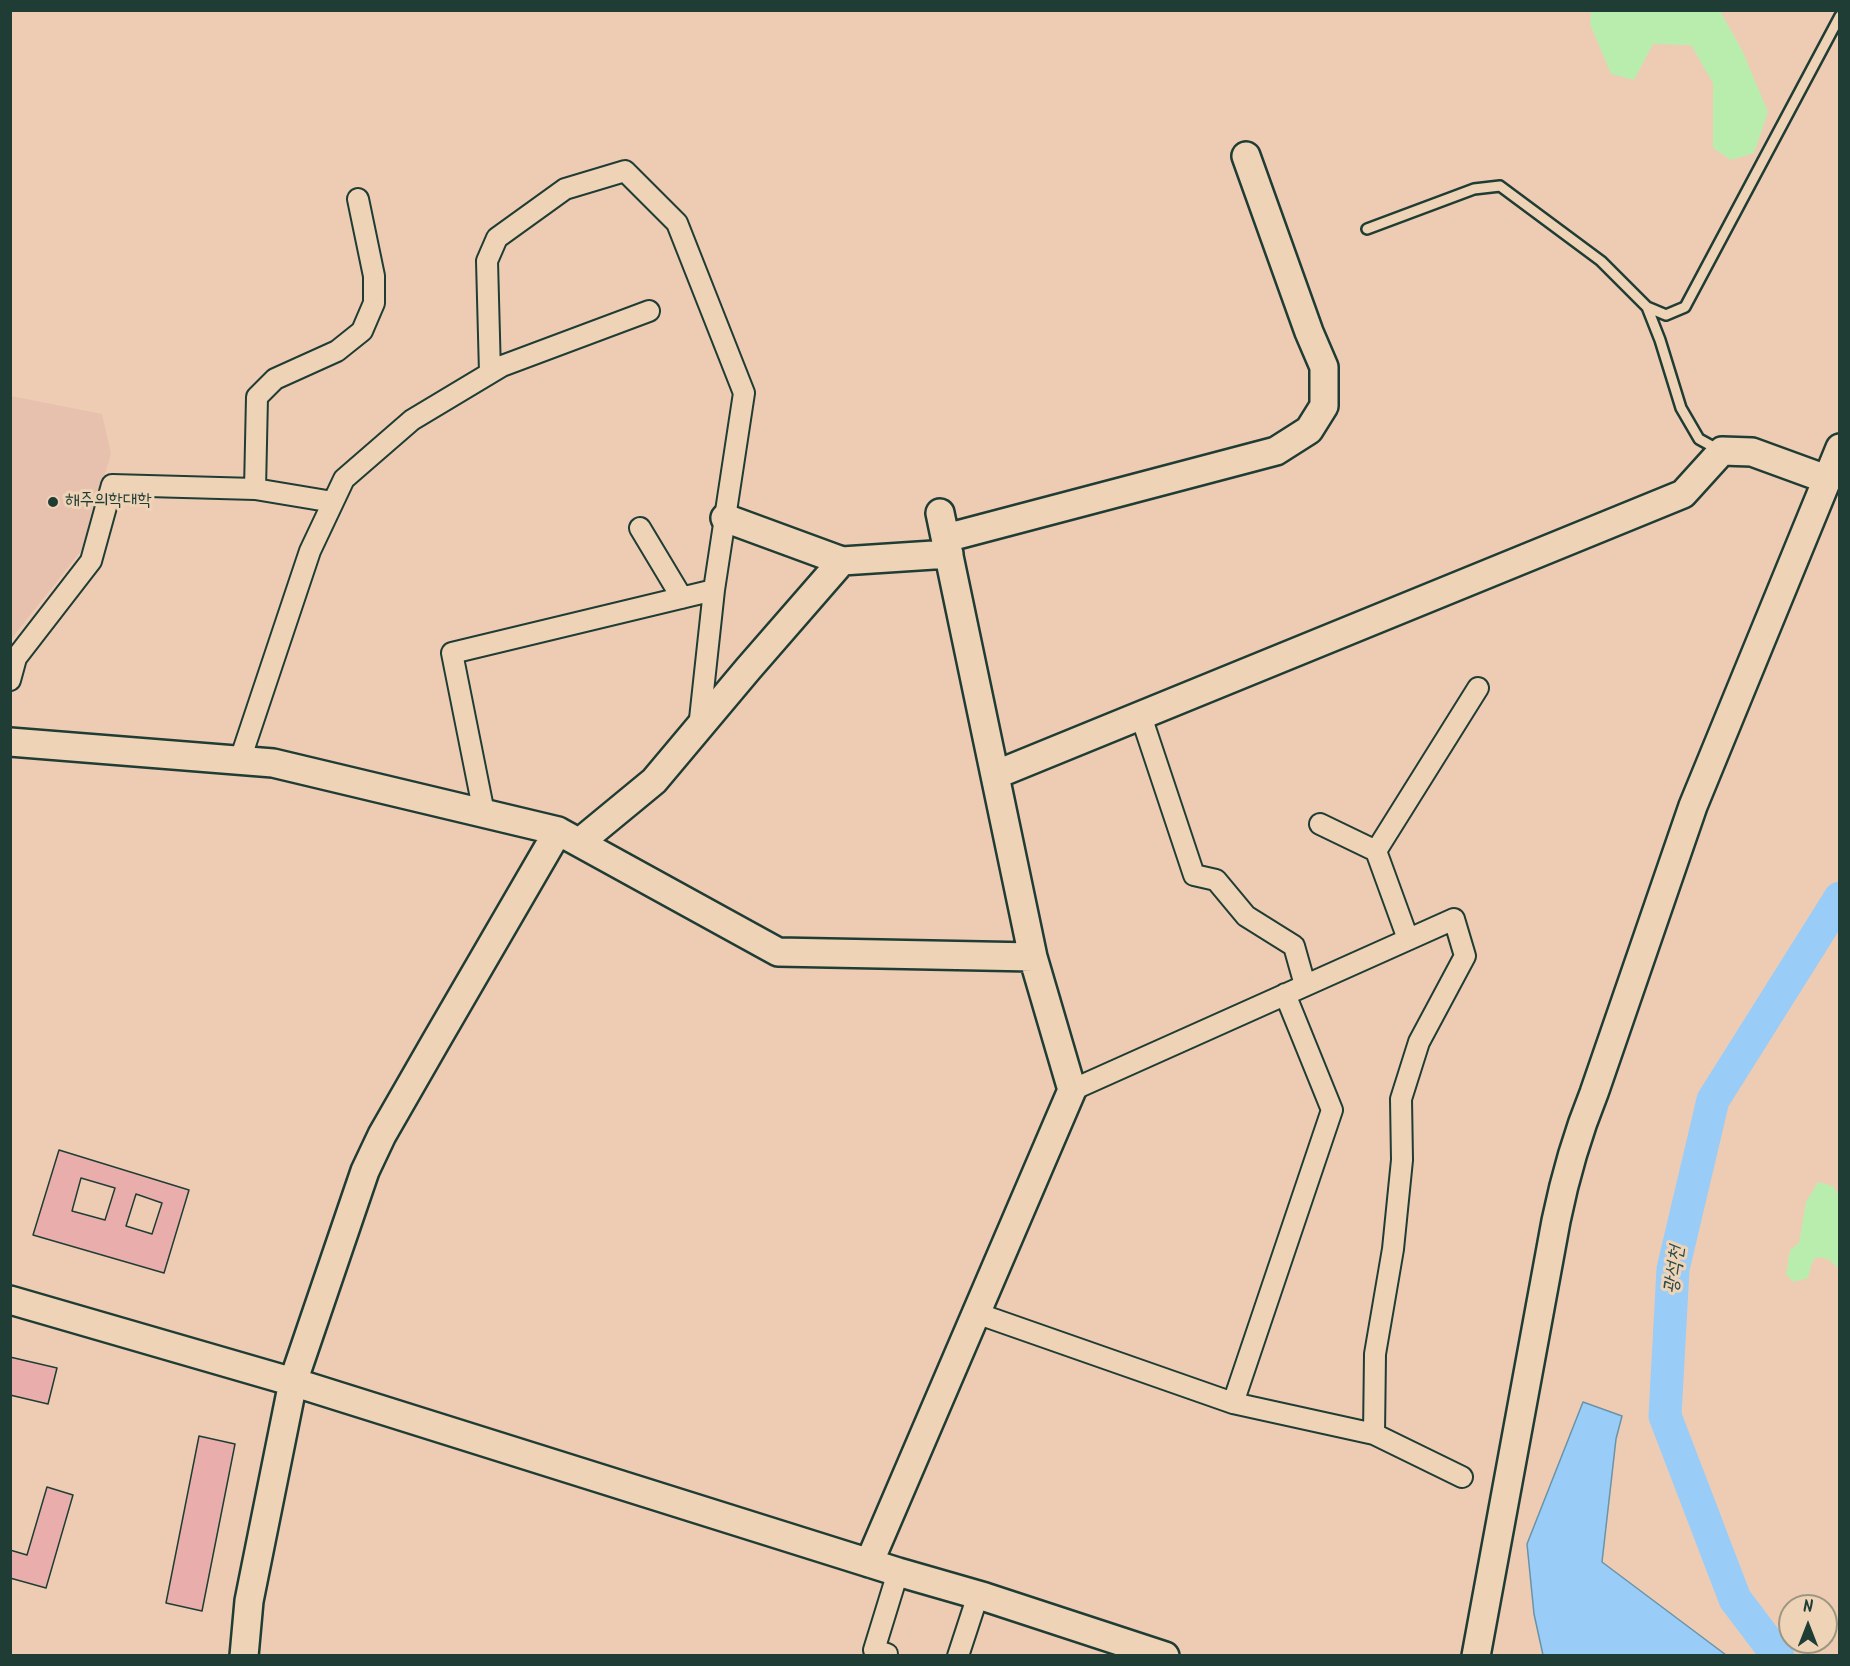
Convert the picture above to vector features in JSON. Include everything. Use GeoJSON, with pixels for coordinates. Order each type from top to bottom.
{"type":"FeatureCollection","features":[{"type":"Feature","properties":{"kind":"street"},"geometry":{"type":"LineString","coordinates":[[725,518],[842,561],[1276,451],[1309,430],[1324,406],[1324,367],[1309,332],[1246,156]]}},
{"type":"Feature","properties":{"kind":"street"},"geometry":{"type":"LineString","coordinates":[[490,373],[487,261],[497,238],[565,189],[625,171],[677,223],[744,393],[714,590],[699,728]]}},
{"type":"Feature","properties":{"kind":"street"},"geometry":{"type":"LineString","coordinates":[[255,489],[256,397],[275,379],[337,351],[362,331],[374,303],[374,276],[358,199]]}},
{"type":"Feature","properties":{"kind":"street"},"geometry":{"type":"LineString","coordinates":[[240,760],[310,551],[344,479],[412,420],[502,366],[649,311]]}},
{"type":"Feature","properties":{"kind":"street"},"geometry":{"type":"LineString","coordinates":[[1476,1656],[1564,1180],[1579,1130],[1594,1093],[1693,806],[1839,448]]}},
{"type":"Feature","properties":{"kind":"street"},"geometry":{"type":"LineString","coordinates":[[995,775],[1683,494],[1722,451],[1752,452],[1826,479]]}},
{"type":"Feature","properties":{"kind":"street"},"geometry":{"type":"LineString","coordinates":[[10,680],[16,658],[91,561],[112,485],[255,489],[333,502]]}},
{"type":"Feature","properties":{"kind":"street"},"geometry":{"type":"LineString","coordinates":[[640,528],[682,597]]}},
{"type":"Feature","properties":{"kind":"street"},"geometry":{"type":"LineString","coordinates":[[869,1563],[1072,1090],[1033,957],[945,535]]}},
{"type":"Feature","properties":{"kind":"street"},"geometry":{"type":"LineString","coordinates":[[244,1656],[249,1601],[293,1382],[365,1171],[382,1135],[569,837],[654,782],[842,561]]}},
{"type":"Feature","properties":{"kind":"street"},"geometry":{"type":"LineString","coordinates":[[484,813],[452,653],[714,590]]}},
{"type":"Feature","properties":{"kind":"street"},"geometry":{"type":"LineString","coordinates":[[1376,851],[1478,688]]}},
{"type":"Feature","properties":{"kind":"street"},"geometry":{"type":"LineString","coordinates":[[1141,716],[1194,875],[1216,880],[1246,916],[1294,946],[1305,985]]}},
{"type":"Feature","properties":{"kind":"street"},"geometry":{"type":"LineString","coordinates":[[10,742],[273,763],[484,813],[569,837],[778,952],[1033,957]]}},
{"type":"Feature","properties":{"kind":"street"},"geometry":{"type":"LineString","coordinates":[[1320,824],[1376,851],[1408,939]]}},
{"type":"Feature","properties":{"kind":"street"},"geometry":{"type":"LineString","coordinates":[[1072,1090],[1454,919],[1465,956],[1419,1042],[1401,1099],[1402,1160],[1393,1249],[1375,1354],[1374,1434]]}},
{"type":"Feature","properties":{"kind":"street"},"geometry":{"type":"LineString","coordinates":[[1233,1403],[1332,1110],[1286,994]]}},
{"type":"Feature","properties":{"kind":"street"},"geometry":{"type":"LineString","coordinates":[[10,1300],[293,1382],[869,1563],[978,1595],[1165,1656]]}},
{"type":"Feature","properties":{"kind":"street"},"geometry":{"type":"LineString","coordinates":[[976,1313],[1233,1403],[1374,1434],[1462,1477]]}},
{"type":"Feature","properties":{"kind":"street"},"geometry":{"type":"LineString","coordinates":[[887,1656],[887,1654],[874,1650],[898,1572]]}},
{"type":"Feature","properties":{"kind":"street"},"geometry":{"type":"LineString","coordinates":[[958,1656],[978,1595]]}},
{"type":"Feature","properties":{"kind":"lane"},"geometry":{"type":"LineString","coordinates":[[1367,229],[1474,189],[1500,186],[1601,261],[1647,307],[1666,315],[1685,307],[1839,16]]}},
{"type":"Feature","properties":{"kind":"lane"},"geometry":{"type":"LineString","coordinates":[[1647,307],[1681,408],[1699,439],[1722,451]]}},
{"type":"Feature","properties":{"kind":"shaded area","name":"해주의학대학"},"geometry":{"type":"Polygon","coordinates":[[[11,396],[102,414],[111,454],[81,551],[11,639],[11,396]]]}},
{"type":"Feature","properties":{"kind":"green space"},"geometry":{"type":"Polygon","coordinates":[[[1591,11],[1720,11],[1742,50],[1768,112],[1754,153],[1731,160],[1713,148],[1713,83],[1691,45],[1653,44],[1634,80],[1611,74],[1590,24],[1591,11]]]}},
{"type":"Feature","properties":{"kind":"green space"},"geometry":{"type":"Polygon","coordinates":[[[1818,1182],[1833,1186],[1839,1196],[1839,1269],[1828,1259],[1816,1257],[1811,1265],[1808,1278],[1793,1282],[1786,1274],[1790,1250],[1799,1243],[1806,1202],[1818,1182]]]}},
{"type":"Feature","properties":{"kind":"water"},"geometry":{"type":"Polygon","coordinates":[[[1583,1402],[1622,1416],[1616,1439],[1602,1562],[1726,1655],[1543,1655],[1534,1614],[1527,1544],[1583,1402]]]}},
{"type":"Feature","properties":{"kind":"building"},"geometry":{"type":"Polygon","coordinates":[[[59,1150],[189,1190],[164,1273],[33,1235],[59,1150]],[[81,1178],[72,1211],[105,1220],[115,1188],[81,1178]],[[136,1194],[126,1226],[152,1234],[162,1203],[136,1194]]]}},
{"type":"Feature","properties":{"kind":"building"},"geometry":{"type":"Polygon","coordinates":[[[10,1357],[57,1368],[48,1404],[10,1395],[10,1357]]]}},
{"type":"Feature","properties":{"kind":"building"},"geometry":{"type":"Polygon","coordinates":[[[199,1436],[235,1444],[202,1611],[166,1603],[199,1436]]]}},
{"type":"Feature","properties":{"kind":"building"},"geometry":{"type":"Polygon","coordinates":[[[47,1487],[73,1495],[46,1588],[10,1578],[10,1550],[27,1555],[47,1487]]]}},
{"type":"Feature","properties":{"kind":"waterway","name":"광석천"},"geometry":{"type":"LineString","coordinates":[[1778,1656],[1735,1599],[1665,1416],[1673,1269],[1713,1100],[1840,898]]}},
{"type":"Feature","properties":{"kind":"place","name":"해주의학대학"},"geometry":{"type":"Point","coordinates":[53,502]}}]}
